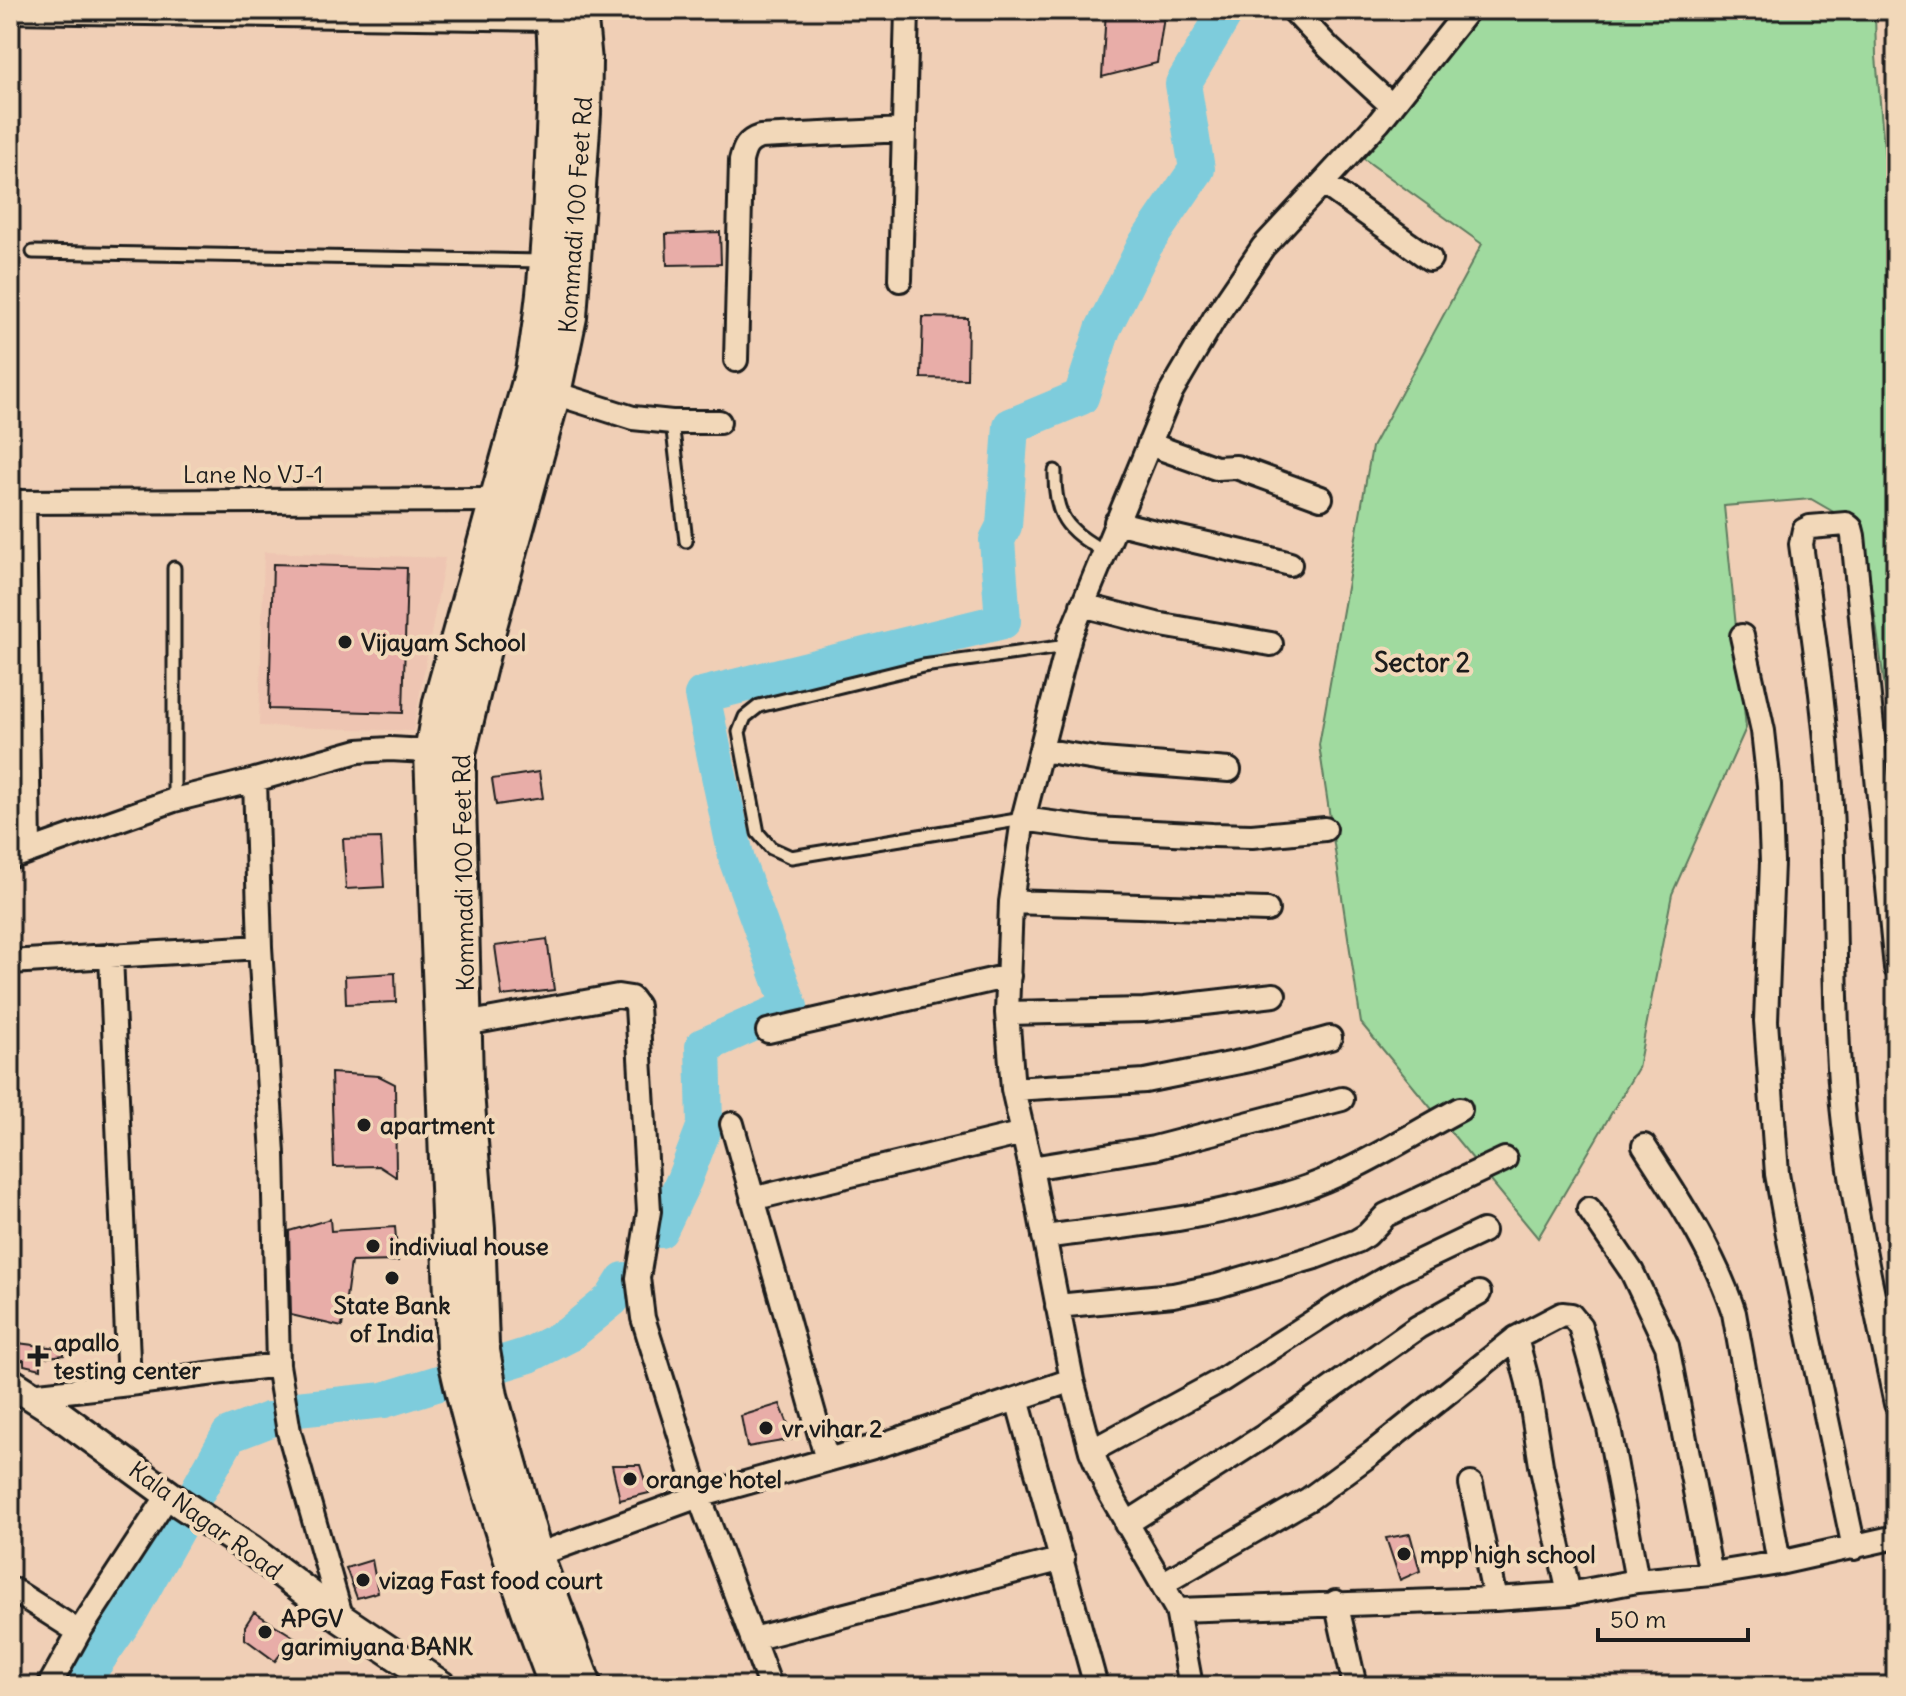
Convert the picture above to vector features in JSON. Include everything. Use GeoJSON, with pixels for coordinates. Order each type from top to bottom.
{"type":"FeatureCollection","features":[{"type":"Feature","properties":{"kind":"main road","name":"Kommadi 100 Feet Rd"},"geometry":{"type":"LineString","coordinates":[[562,13],[555,83],[546,261],[532,371],[443,690],[465,1024],[468,1348],[478,1401],[523,1560],[585,1686]]}},
{"type":"Feature","properties":{"kind":"main road","name":"Kommadi 100 Feet Rd"},"geometry":{"type":"LineString","coordinates":[[445,752],[487,637],[554,393],[570,317],[585,62],[562,13]]}},
{"type":"Feature","properties":{"kind":"main road"},"geometry":{"type":"LineString","coordinates":[[445,752],[468,1348]]}},
{"type":"Feature","properties":{"kind":"main road"},"geometry":{"type":"LineString","coordinates":[[523,1560],[556,1686]]}},
{"type":"Feature","properties":{"kind":"street"},"geometry":{"type":"LineString","coordinates":[[900,280],[907,10]]}},
{"type":"Feature","properties":{"kind":"street"},"geometry":{"type":"LineString","coordinates":[[1293,10],[1392,106]]}},
{"type":"Feature","properties":{"kind":"street"},"geometry":{"type":"LineString","coordinates":[[1191,1686],[1177,1610],[1126,1524],[1091,1451],[1072,1380],[1013,1089],[1007,1013],[1011,902],[1023,819],[1067,646],[1171,392],[1214,319],[1263,247],[1392,106],[1468,10]]}},
{"type":"Feature","properties":{"kind":"street"},"geometry":{"type":"LineString","coordinates":[[10,11],[562,13]]}},
{"type":"Feature","properties":{"kind":"street"},"geometry":{"type":"LineString","coordinates":[[736,360],[741,161],[750,140],[904,130]]}},
{"type":"Feature","properties":{"kind":"street"},"geometry":{"type":"LineString","coordinates":[[1323,183],[1430,259]]}},
{"type":"Feature","properties":{"kind":"street"},"geometry":{"type":"LineString","coordinates":[[554,393],[633,418],[719,422]]}},
{"type":"Feature","properties":{"kind":"street"},"geometry":{"type":"LineString","coordinates":[[1149,444],[1216,468],[1236,467],[1321,498]]}},
{"type":"Feature","properties":{"kind":"street","name":"Lane No VJ-1"},"geometry":{"type":"LineString","coordinates":[[17,502],[497,500]]}},
{"type":"Feature","properties":{"kind":"street"},"geometry":{"type":"LineString","coordinates":[[17,502],[20,854],[174,800],[358,751],[445,752]]}},
{"type":"Feature","properties":{"kind":"street"},"geometry":{"type":"LineString","coordinates":[[1116,522],[1226,546],[1290,564]]}},
{"type":"Feature","properties":{"kind":"street"},"geometry":{"type":"LineString","coordinates":[[1896,968],[1853,536],[1846,524],[1810,527],[1801,536],[1801,544],[1822,696],[1830,789],[1841,1096],[1869,1273],[1896,1404]]}},
{"type":"Feature","properties":{"kind":"street"},"geometry":{"type":"LineString","coordinates":[[1082,605],[1156,624],[1271,644]]}},
{"type":"Feature","properties":{"kind":"street"},"geometry":{"type":"LineString","coordinates":[[1742,636],[1763,731],[1769,785],[1772,862],[1766,1021],[1777,1174],[1854,1548]]}},
{"type":"Feature","properties":{"kind":"street"},"geometry":{"type":"LineString","coordinates":[[1041,750],[1102,760],[1229,770]]}},
{"type":"Feature","properties":{"kind":"street"},"geometry":{"type":"LineString","coordinates":[[255,780],[260,947],[273,1154],[278,1365],[289,1432],[342,1619]]}},
{"type":"Feature","properties":{"kind":"street"},"geometry":{"type":"LineString","coordinates":[[1023,819],[1107,830],[1212,835],[1252,836],[1325,829]]}},
{"type":"Feature","properties":{"kind":"street"},"geometry":{"type":"LineString","coordinates":[[1011,902],[1267,910]]}},
{"type":"Feature","properties":{"kind":"street"},"geometry":{"type":"LineString","coordinates":[[10,962],[260,947]]}},
{"type":"Feature","properties":{"kind":"street"},"geometry":{"type":"LineString","coordinates":[[111,955],[129,1384]]}},
{"type":"Feature","properties":{"kind":"street"},"geometry":{"type":"LineString","coordinates":[[768,1031],[1009,976]]}},
{"type":"Feature","properties":{"kind":"street"},"geometry":{"type":"LineString","coordinates":[[1007,1013],[1144,1010],[1274,995]]}},
{"type":"Feature","properties":{"kind":"street"},"geometry":{"type":"LineString","coordinates":[[465,1024],[618,996],[631,998],[637,1006],[649,1211],[638,1278],[643,1318],[699,1496],[770,1686]]}},
{"type":"Feature","properties":{"kind":"street"},"geometry":{"type":"LineString","coordinates":[[1013,1089],[1145,1081],[1222,1066],[1330,1038]]}},
{"type":"Feature","properties":{"kind":"street"},"geometry":{"type":"LineString","coordinates":[[1031,1168],[1154,1148],[1342,1099]]}},
{"type":"Feature","properties":{"kind":"street"},"geometry":{"type":"LineString","coordinates":[[1044,1237],[1185,1219],[1299,1191],[1460,1109]]}},
{"type":"Feature","properties":{"kind":"street"},"geometry":{"type":"LineString","coordinates":[[732,1124],[827,1460]]}},
{"type":"Feature","properties":{"kind":"street"},"geometry":{"type":"LineString","coordinates":[[752,1199],[1023,1133]]}},
{"type":"Feature","properties":{"kind":"street"},"geometry":{"type":"LineString","coordinates":[[1644,1146],[1695,1224],[1726,1287],[1734,1313],[1779,1563]]}},
{"type":"Feature","properties":{"kind":"street"},"geometry":{"type":"LineString","coordinates":[[1057,1306],[1187,1292],[1315,1257],[1357,1241],[1386,1215],[1505,1159]]}},
{"type":"Feature","properties":{"kind":"street"},"geometry":{"type":"LineString","coordinates":[[1589,1209],[1632,1272],[1667,1346],[1711,1574]]}},
{"type":"Feature","properties":{"kind":"street"},"geometry":{"type":"LineString","coordinates":[[1091,1451],[1222,1380],[1395,1273],[1483,1231]]}},
{"type":"Feature","properties":{"kind":"street"},"geometry":{"type":"LineString","coordinates":[[1126,1524],[1264,1436],[1418,1327],[1479,1293]]}},
{"type":"Feature","properties":{"kind":"street"},"geometry":{"type":"LineString","coordinates":[[1162,1584],[1309,1499],[1516,1338],[1562,1314],[1571,1315],[1580,1326],[1609,1428],[1637,1581]]}},
{"type":"Feature","properties":{"kind":"street"},"geometry":{"type":"LineString","coordinates":[[1516,1338],[1528,1383],[1541,1465],[1569,1594]]}},
{"type":"Feature","properties":{"kind":"street"},"geometry":{"type":"LineString","coordinates":[[20,1388],[129,1384],[278,1365]]}},
{"type":"Feature","properties":{"kind":"street"},"geometry":{"type":"LineString","coordinates":[[523,1560],[699,1496],[884,1444],[1072,1380]]}},
{"type":"Feature","properties":{"kind":"street","name":"Kala Nagar Road"},"geometry":{"type":"LineString","coordinates":[[20,1388],[251,1550],[342,1619],[442,1686]]}},
{"type":"Feature","properties":{"kind":"street"},"geometry":{"type":"LineString","coordinates":[[1017,1399],[1096,1686]]}},
{"type":"Feature","properties":{"kind":"street"},"geometry":{"type":"LineString","coordinates":[[1471,1484],[1495,1599]]}},
{"type":"Feature","properties":{"kind":"street"},"geometry":{"type":"LineString","coordinates":[[49,1686],[79,1632],[175,1499]]}},
{"type":"Feature","properties":{"kind":"street"},"geometry":{"type":"LineString","coordinates":[[1177,1610],[1569,1594],[1637,1581],[1779,1563],[1896,1537]]}},
{"type":"Feature","properties":{"kind":"street"},"geometry":{"type":"LineString","coordinates":[[752,1639],[1063,1559]]}},
{"type":"Feature","properties":{"kind":"street"},"geometry":{"type":"LineString","coordinates":[[10,1588],[79,1632]]}},
{"type":"Feature","properties":{"kind":"street"},"geometry":{"type":"LineString","coordinates":[[1336,1602],[1355,1686]]}},
{"type":"Feature","properties":{"kind":"lane"},"geometry":{"type":"LineString","coordinates":[[33,252],[546,261]]}},
{"type":"Feature","properties":{"kind":"lane"},"geometry":{"type":"LineString","coordinates":[[672,422],[686,541]]}},
{"type":"Feature","properties":{"kind":"lane"},"geometry":{"type":"LineString","coordinates":[[1055,471],[1054,494],[1064,522],[1083,540],[1104,551]]}},
{"type":"Feature","properties":{"kind":"lane"},"geometry":{"type":"LineString","coordinates":[[174,568],[174,800]]}},
{"type":"Feature","properties":{"kind":"lane"},"geometry":{"type":"LineString","coordinates":[[1023,819],[791,857],[771,848],[758,833],[739,732],[745,717],[759,706],[923,666],[1067,646]]}},
{"type":"Feature","properties":{"kind":"shaded area","name":"Vijayam School"},"geometry":{"type":"Polygon","coordinates":[[[264,552],[445,558],[413,731],[259,726],[264,552]]]}},
{"type":"Feature","properties":{"kind":"green space"},"geometry":{"type":"Polygon","coordinates":[[[1483,10],[1875,10],[1876,56],[1896,285],[1896,769],[1863,529],[1811,499],[1724,506],[1746,728],[1672,894],[1638,1068],[1538,1238],[1361,1023],[1319,745],[1372,447],[1482,244],[1360,156],[1483,10]]]}},
{"type":"Feature","properties":{"kind":"building"},"geometry":{"type":"Polygon","coordinates":[[[1106,10],[1165,10],[1157,63],[1102,77],[1106,10]]]}},
{"type":"Feature","properties":{"kind":"building"},"geometry":{"type":"Polygon","coordinates":[[[720,232],[721,264],[667,265],[666,234],[720,232]]]}},
{"type":"Feature","properties":{"kind":"building"},"geometry":{"type":"Polygon","coordinates":[[[923,317],[968,318],[967,379],[921,378],[923,317]]]}},
{"type":"Feature","properties":{"kind":"building","name":"Vijayam School"},"geometry":{"type":"Polygon","coordinates":[[[273,564],[407,568],[403,713],[269,709],[273,564]]]}},
{"type":"Feature","properties":{"kind":"building"},"geometry":{"type":"Polygon","coordinates":[[[539,772],[543,798],[496,805],[492,779],[539,772]]]}},
{"type":"Feature","properties":{"kind":"building"},"geometry":{"type":"Polygon","coordinates":[[[381,838],[384,887],[346,889],[343,839],[381,838]]]}},
{"type":"Feature","properties":{"kind":"building"},"geometry":{"type":"Polygon","coordinates":[[[547,939],[554,990],[502,996],[495,946],[547,939]]]}},
{"type":"Feature","properties":{"kind":"building"},"geometry":{"type":"Polygon","coordinates":[[[395,973],[396,1002],[346,1004],[345,976],[395,973]]]}},
{"type":"Feature","properties":{"kind":"building","name":"apartment"},"geometry":{"type":"Polygon","coordinates":[[[331,1073],[379,1076],[395,1084],[396,1177],[379,1166],[334,1167],[331,1073]]]}},
{"type":"Feature","properties":{"kind":"building"},"geometry":{"type":"Polygon","coordinates":[[[330,1219],[331,1231],[395,1227],[398,1261],[351,1262],[342,1327],[291,1315],[289,1231],[330,1219]]]}},
{"type":"Feature","properties":{"kind":"building"},"geometry":{"type":"Polygon","coordinates":[[[10,1342],[64,1349],[64,1355],[41,1358],[41,1369],[24,1365],[24,1360],[10,1362],[10,1342]]]}},
{"type":"Feature","properties":{"kind":"building","name":"vr vihar 2"},"geometry":{"type":"Polygon","coordinates":[[[780,1404],[794,1439],[747,1447],[741,1416],[780,1404]]]}},
{"type":"Feature","properties":{"kind":"building","name":"orange hotel"},"geometry":{"type":"Polygon","coordinates":[[[612,1465],[640,1465],[649,1493],[620,1500],[612,1465]]]}},
{"type":"Feature","properties":{"kind":"building","name":"mpp high school"},"geometry":{"type":"Polygon","coordinates":[[[1410,1534],[1420,1571],[1400,1580],[1386,1538],[1410,1534]]]}},
{"type":"Feature","properties":{"kind":"building","name":"vizag Fast food court"},"geometry":{"type":"Polygon","coordinates":[[[372,1560],[378,1592],[357,1598],[346,1568],[372,1560]]]}},
{"type":"Feature","properties":{"kind":"building","name":"APGV garimiyana BANK"},"geometry":{"type":"Polygon","coordinates":[[[254,1612],[294,1637],[275,1661],[245,1639],[245,1626],[254,1612]]]}},
{"type":"Feature","properties":{"kind":"waterway"},"geometry":{"type":"LineString","coordinates":[[660,1230],[705,1125],[703,1046],[790,1007],[737,861],[702,695],[1003,621],[997,540],[1004,526],[1011,426],[1081,397],[1103,329],[1145,245],[1197,169],[1183,84],[1227,10]]}},
{"type":"Feature","properties":{"kind":"waterway"},"geometry":{"type":"LineString","coordinates":[[297,1409],[384,1400],[529,1355],[568,1335],[612,1299],[624,1280]]}},
{"type":"Feature","properties":{"kind":"waterway"},"geometry":{"type":"LineString","coordinates":[[79,1686],[129,1614],[229,1435],[268,1420]]}},
{"type":"Feature","properties":{"kind":"place","name":"Vijayam School"},"geometry":{"type":"Point","coordinates":[345,642]}},
{"type":"Feature","properties":{"kind":"place","name":"apartment"},"geometry":{"type":"Point","coordinates":[364,1125]}},
{"type":"Feature","properties":{"kind":"place","name":"indiviual house"},"geometry":{"type":"Point","coordinates":[373,1246]}},
{"type":"Feature","properties":{"kind":"place","name":"State Bank of India"},"geometry":{"type":"Point","coordinates":[392,1278]}},
{"type":"Feature","properties":{"kind":"place","name":"apallo testing center"},"geometry":{"type":"Point","coordinates":[38,1356]}},
{"type":"Feature","properties":{"kind":"place","name":"vr vihar 2"},"geometry":{"type":"Point","coordinates":[766,1428]}},
{"type":"Feature","properties":{"kind":"place","name":"orange hotel"},"geometry":{"type":"Point","coordinates":[630,1479]}},
{"type":"Feature","properties":{"kind":"place","name":"mpp high school"},"geometry":{"type":"Point","coordinates":[1404,1554]}},
{"type":"Feature","properties":{"kind":"place","name":"vizag Fast food court"},"geometry":{"type":"Point","coordinates":[363,1580]}},
{"type":"Feature","properties":{"kind":"place","name":"APGV garimiyana BANK"},"geometry":{"type":"Point","coordinates":[265,1632]}},
{"type":"Feature","properties":{"kind":"district","name":"Sector 2"},"geometry":{"type":"Point","coordinates":[1422,662]}}]}
